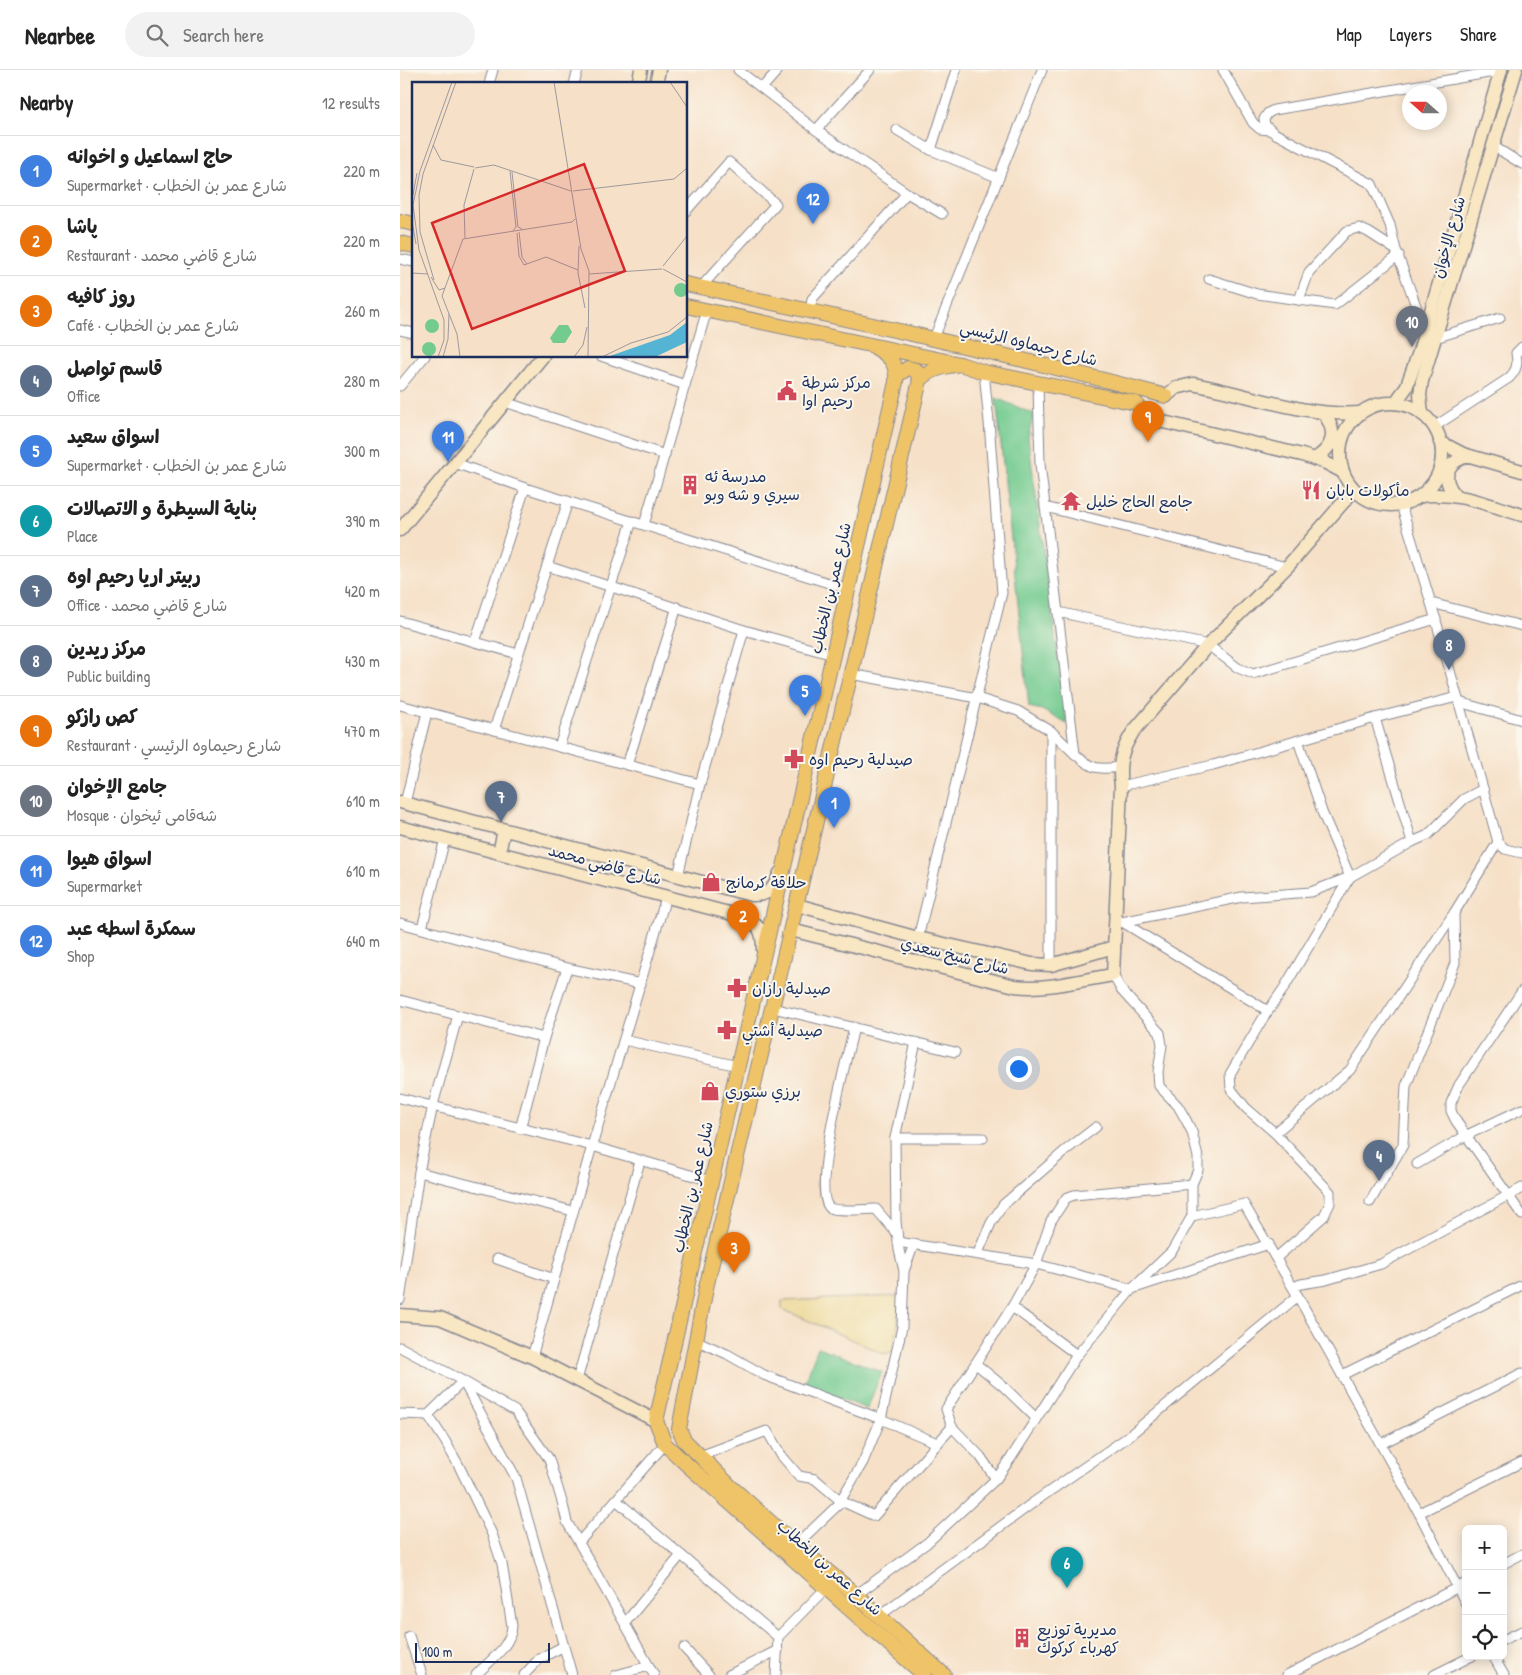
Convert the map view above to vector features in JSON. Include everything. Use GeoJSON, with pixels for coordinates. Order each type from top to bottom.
{"type":"FeatureCollection","features":[{"type":"Feature","properties":{"kind":"main road","name":"شارع الإخوان"},"geometry":{"type":"LineString","coordinates":[[1422,414],[1420,389],[1430,334],[1493,146],[1516,70]]}},
{"type":"Feature","properties":{"kind":"main road"},"geometry":{"type":"LineString","coordinates":[[1395,403],[1406,388],[1430,334],[1500,71]]}},
{"type":"Feature","properties":{"kind":"main road","name":"شارع رحيماوه الرئيسي"},"geometry":{"type":"LineString","coordinates":[[688,284],[934,338],[1166,396],[1173,389],[1193,384],[1323,413],[1360,413]]}},
{"type":"Feature","properties":{"kind":"main road"},"geometry":{"type":"LineString","coordinates":[[713,312],[728,311],[732,306],[725,292]]}},
{"type":"Feature","properties":{"kind":"main road"},"geometry":{"type":"LineString","coordinates":[[749,320],[741,311],[742,306],[754,299]]}},
{"type":"Feature","properties":{"kind":"main road"},"geometry":{"type":"LineString","coordinates":[[688,306],[960,364],[984,372],[1136,403],[1142,411],[1155,420],[1326,463],[1342,472],[1354,490],[1371,502],[1386,506],[1412,502],[1428,490],[1438,474],[1442,456],[1440,442],[1434,426],[1422,414],[1409,407],[1395,403],[1377,405],[1360,413],[1344,433],[1340,453],[1342,472]]}},
{"type":"Feature","properties":{"kind":"main road"},"geometry":{"type":"LineString","coordinates":[[873,346],[889,356],[896,370],[896,376]]}},
{"type":"Feature","properties":{"kind":"main road"},"geometry":{"type":"LineString","coordinates":[[400,530],[540,358]]}},
{"type":"Feature","properties":{"kind":"main road"},"geometry":{"type":"LineString","coordinates":[[896,376],[908,368],[916,370],[920,380],[927,373],[938,368],[960,364]]}},
{"type":"Feature","properties":{"kind":"main road","name":"شارع عمر بن الخطاب"},"geometry":{"type":"LineString","coordinates":[[896,376],[656,1421],[665,1444],[924,1675]]}},
{"type":"Feature","properties":{"kind":"main road","name":"شارع عمر بن الخطاب"},"geometry":{"type":"LineString","coordinates":[[920,380],[695,1340],[679,1429],[684,1440],[730,1486],[856,1595],[944,1675]]}},
{"type":"Feature","properties":{"kind":"main road"},"geometry":{"type":"LineString","coordinates":[[1406,388],[1412,393],[1418,392],[1420,389]]}},
{"type":"Feature","properties":{"kind":"main road"},"geometry":{"type":"LineString","coordinates":[[1314,459],[1322,454],[1332,439],[1332,429],[1329,420],[1323,413]]}},
{"type":"Feature","properties":{"kind":"main road"},"geometry":{"type":"LineString","coordinates":[[1440,442],[1469,456],[1522,471]]}},
{"type":"Feature","properties":{"kind":"main road"},"geometry":{"type":"LineString","coordinates":[[1454,495],[1447,480],[1451,464],[1460,458],[1469,456]]}},
{"type":"Feature","properties":{"kind":"main road"},"geometry":{"type":"LineString","coordinates":[[1114,975],[1114,947],[1118,920],[1121,786],[1119,767],[1123,748],[1132,732],[1208,645],[1287,567],[1354,490]]}},
{"type":"Feature","properties":{"kind":"main road"},"geometry":{"type":"LineString","coordinates":[[870,494],[892,498]]}},
{"type":"Feature","properties":{"kind":"main road"},"geometry":{"type":"LineString","coordinates":[[1421,496],[1454,495],[1522,515]]}},
{"type":"Feature","properties":{"kind":"main road"},"geometry":{"type":"LineString","coordinates":[[813,739],[835,744]]}},
{"type":"Feature","properties":{"kind":"main road","name":"شارع قاضي محمد"},"geometry":{"type":"LineString","coordinates":[[402,802],[751,895],[763,896],[770,891],[776,883],[784,864]]}},
{"type":"Feature","properties":{"kind":"main road","name":"شارع قاضي محمد"},"geometry":{"type":"LineString","coordinates":[[400,827],[753,921],[758,926],[762,937],[761,967]]}},
{"type":"Feature","properties":{"kind":"main road"},"geometry":{"type":"LineString","coordinates":[[499,853],[504,830]]}},
{"type":"Feature","properties":{"kind":"main road","name":"شارع شيخ سعدي"},"geometry":{"type":"LineString","coordinates":[[797,905],[918,938],[1032,964],[1051,964],[1114,947]]}},
{"type":"Feature","properties":{"kind":"main road","name":"شارع شيخ سعدي"},"geometry":{"type":"LineString","coordinates":[[791,930],[1014,986],[1029,988],[1051,986],[1114,975]]}},
{"type":"Feature","properties":{"kind":"main road"},"geometry":{"type":"LineString","coordinates":[[723,1130],[744,1134]]}},
{"type":"Feature","properties":{"kind":"main road"},"geometry":{"type":"LineString","coordinates":[[701,1227],[721,1231]]}},
{"type":"Feature","properties":{"kind":"main road"},"geometry":{"type":"LineString","coordinates":[[400,1316],[440,1318],[532,1357],[656,1421]]}},
{"type":"Feature","properties":{"kind":"street"},"geometry":{"type":"LineString","coordinates":[[738,70],[816,130],[907,193],[942,214]]}},
{"type":"Feature","properties":{"kind":"street"},"geometry":{"type":"LineString","coordinates":[[762,88],[778,70]]}},
{"type":"Feature","properties":{"kind":"street"},"geometry":{"type":"LineString","coordinates":[[816,130],[870,70]]}},
{"type":"Feature","properties":{"kind":"street"},"geometry":{"type":"LineString","coordinates":[[931,150],[956,70]]}},
{"type":"Feature","properties":{"kind":"street"},"geometry":{"type":"LineString","coordinates":[[934,338],[1042,70]]}},
{"type":"Feature","properties":{"kind":"street"},"geometry":{"type":"LineString","coordinates":[[1223,70],[1256,126],[1260,130],[1269,130]]}},
{"type":"Feature","properties":{"kind":"street"},"geometry":{"type":"LineString","coordinates":[[1500,71],[1274,110],[1268,113],[1264,119],[1265,125],[1269,130],[1372,184],[1390,225],[1397,252],[1430,334],[1500,318]]}},
{"type":"Feature","properties":{"kind":"street"},"geometry":{"type":"LineString","coordinates":[[897,130],[931,150],[999,178]]}},
{"type":"Feature","properties":{"kind":"street"},"geometry":{"type":"LineString","coordinates":[[1493,146],[1522,164]]}},
{"type":"Feature","properties":{"kind":"street"},"geometry":{"type":"LineString","coordinates":[[688,209],[729,162],[776,204],[700,287]]}},
{"type":"Feature","properties":{"kind":"street"},"geometry":{"type":"LineString","coordinates":[[810,311],[812,299],[907,193]]}},
{"type":"Feature","properties":{"kind":"street"},"geometry":{"type":"LineString","coordinates":[[1299,300],[1309,272],[1347,231],[1359,228],[1397,252]]}},
{"type":"Feature","properties":{"kind":"street"},"geometry":{"type":"LineString","coordinates":[[1209,279],[1257,294],[1335,305],[1397,252]]}},
{"type":"Feature","properties":{"kind":"street"},"geometry":{"type":"LineString","coordinates":[[644,525],[685,385],[713,312]]}},
{"type":"Feature","properties":{"kind":"street"},"geometry":{"type":"LineString","coordinates":[[1434,426],[1509,378],[1520,363],[1516,353],[1522,347]]}},
{"type":"Feature","properties":{"kind":"street"},"geometry":{"type":"LineString","coordinates":[[400,386],[423,358]]}},
{"type":"Feature","properties":{"kind":"street"},"geometry":{"type":"LineString","coordinates":[[607,358],[685,385]]}},
{"type":"Feature","properties":{"kind":"street"},"geometry":{"type":"LineString","coordinates":[[918,938],[1002,593],[984,372]]}},
{"type":"Feature","properties":{"kind":"street"},"geometry":{"type":"LineString","coordinates":[[1038,383],[1040,464],[1075,754]]}},
{"type":"Feature","properties":{"kind":"street"},"geometry":{"type":"LineString","coordinates":[[505,402],[664,455]]}},
{"type":"Feature","properties":{"kind":"street"},"geometry":{"type":"LineString","coordinates":[[455,463],[526,488],[848,588]]}},
{"type":"Feature","properties":{"kind":"street"},"geometry":{"type":"LineString","coordinates":[[475,642],[526,488]]}},
{"type":"Feature","properties":{"kind":"street"},"geometry":{"type":"LineString","coordinates":[[494,730],[568,501]]}},
{"type":"Feature","properties":{"kind":"street"},"geometry":{"type":"LineString","coordinates":[[1401,505],[1436,619],[1498,842],[1505,848],[1522,853]]}},
{"type":"Feature","properties":{"kind":"street"},"geometry":{"type":"LineString","coordinates":[[1045,507],[1287,567]]}},
{"type":"Feature","properties":{"kind":"street"},"geometry":{"type":"LineString","coordinates":[[560,747],[632,521]]}},
{"type":"Feature","properties":{"kind":"street"},"geometry":{"type":"LineString","coordinates":[[547,566],[744,630],[833,655]]}},
{"type":"Feature","properties":{"kind":"street"},"geometry":{"type":"LineString","coordinates":[[1431,603],[1522,626]]}},
{"type":"Feature","properties":{"kind":"street"},"geometry":{"type":"LineString","coordinates":[[627,765],[677,607]]}},
{"type":"Feature","properties":{"kind":"street"},"geometry":{"type":"LineString","coordinates":[[1058,612],[1208,645],[1238,668],[1253,674],[1436,619]]}},
{"type":"Feature","properties":{"kind":"street"},"geometry":{"type":"LineString","coordinates":[[400,621],[518,654]]}},
{"type":"Feature","properties":{"kind":"street"},"geometry":{"type":"LineString","coordinates":[[678,876],[700,784],[744,630]]}},
{"type":"Feature","properties":{"kind":"street"},"geometry":{"type":"LineString","coordinates":[[851,674],[976,698],[1018,711],[1051,731],[1087,765],[1102,769],[1119,767]]}},
{"type":"Feature","properties":{"kind":"street"},"geometry":{"type":"LineString","coordinates":[[1121,786],[1213,764],[1375,718],[1458,700],[1522,720]]}},
{"type":"Feature","properties":{"kind":"street"},"geometry":{"type":"LineString","coordinates":[[400,705],[700,784]]}},
{"type":"Feature","properties":{"kind":"street"},"geometry":{"type":"LineString","coordinates":[[402,802],[427,712]]}},
{"type":"Feature","properties":{"kind":"street"},"geometry":{"type":"LineString","coordinates":[[1375,718],[1412,842]]}},
{"type":"Feature","properties":{"kind":"street"},"geometry":{"type":"LineString","coordinates":[[1051,731],[1051,964]]}},
{"type":"Feature","properties":{"kind":"street"},"geometry":{"type":"LineString","coordinates":[[1298,740],[1322,812],[1350,877]]}},
{"type":"Feature","properties":{"kind":"street"},"geometry":{"type":"LineString","coordinates":[[1118,920],[1242,897],[1312,892],[1350,877],[1412,842],[1428,836],[1464,799],[1483,789]]}},
{"type":"Feature","properties":{"kind":"street"},"geometry":{"type":"LineString","coordinates":[[422,928],[445,839]]}},
{"type":"Feature","properties":{"kind":"street"},"geometry":{"type":"LineString","coordinates":[[1275,1133],[1350,1070],[1454,913],[1498,842]]}},
{"type":"Feature","properties":{"kind":"street"},"geometry":{"type":"LineString","coordinates":[[1276,1258],[1324,1216],[1330,1203],[1330,1192],[1275,1133],[1246,1108],[1231,1089],[1230,1074],[1350,877]]}},
{"type":"Feature","properties":{"kind":"street"},"geometry":{"type":"LineString","coordinates":[[532,1357],[666,897]]}},
{"type":"Feature","properties":{"kind":"street"},"geometry":{"type":"LineString","coordinates":[[1370,1202],[1402,1145],[1406,1086],[1455,963],[1454,913]]}},
{"type":"Feature","properties":{"kind":"street"},"geometry":{"type":"LineString","coordinates":[[1118,920],[1268,1011]]}},
{"type":"Feature","properties":{"kind":"street"},"geometry":{"type":"LineString","coordinates":[[400,923],[567,968],[641,984]]}},
{"type":"Feature","properties":{"kind":"street"},"geometry":{"type":"LineString","coordinates":[[520,1129],[544,1038],[567,968]]}},
{"type":"Feature","properties":{"kind":"street"},"geometry":{"type":"LineString","coordinates":[[856,1595],[927,1543],[996,1479],[1076,1354],[1132,1289],[1172,1252],[1192,1216],[1192,1184],[1198,1170],[1198,1157],[1192,1132],[1178,1106],[1159,1086],[1157,1079],[1162,1045],[1160,1033],[1122,991],[1114,975]]}},
{"type":"Feature","properties":{"kind":"street"},"geometry":{"type":"LineString","coordinates":[[1521,995],[1489,1038],[1459,1085],[1451,1103],[1451,1111],[1522,1215]]}},
{"type":"Feature","properties":{"kind":"street"},"geometry":{"type":"LineString","coordinates":[[400,1000],[544,1038]]}},
{"type":"Feature","properties":{"kind":"street"},"geometry":{"type":"LineString","coordinates":[[773,1008],[955,1052]]}},
{"type":"Feature","properties":{"kind":"street"},"geometry":{"type":"LineString","coordinates":[[400,1300],[419,1172],[433,1105],[458,1015]]}},
{"type":"Feature","properties":{"kind":"street"},"geometry":{"type":"LineString","coordinates":[[854,1027],[830,1130],[825,1177],[825,1199],[829,1207],[835,1210],[896,1207]]}},
{"type":"Feature","properties":{"kind":"street"},"geometry":{"type":"LineString","coordinates":[[624,1040],[738,1066]]}},
{"type":"Feature","properties":{"kind":"street"},"geometry":{"type":"LineString","coordinates":[[796,1545],[841,1501],[863,1462],[881,1419],[902,1327],[904,1271],[898,1238],[895,1138],[916,1042]]}},
{"type":"Feature","properties":{"kind":"street"},"geometry":{"type":"LineString","coordinates":[[400,1098],[592,1146],[711,1181]]}},
{"type":"Feature","properties":{"kind":"street"},"geometry":{"type":"LineString","coordinates":[[1417,1164],[1467,1135],[1522,1109]]}},
{"type":"Feature","properties":{"kind":"street"},"geometry":{"type":"LineString","coordinates":[[978,1254],[990,1223],[1003,1205],[1066,1150],[1096,1127]]}},
{"type":"Feature","properties":{"kind":"street"},"geometry":{"type":"LineString","coordinates":[[895,1138],[983,1138]]}},
{"type":"Feature","properties":{"kind":"street"},"geometry":{"type":"LineString","coordinates":[[577,1380],[640,1161]]}},
{"type":"Feature","properties":{"kind":"street"},"geometry":{"type":"LineString","coordinates":[[419,1172],[573,1211]]}},
{"type":"Feature","properties":{"kind":"street"},"geometry":{"type":"LineString","coordinates":[[996,1479],[980,1456],[952,1427],[946,1409],[1012,1307],[1036,1264],[1051,1221],[1066,1198],[1192,1184]]}},
{"type":"Feature","properties":{"kind":"street"},"geometry":{"type":"LineString","coordinates":[[1293,1287],[1326,1280],[1381,1264],[1522,1188]]}},
{"type":"Feature","properties":{"kind":"street"},"geometry":{"type":"LineString","coordinates":[[1192,1216],[1244,1204],[1269,1244],[1462,1585],[1287,1675]]}},
{"type":"Feature","properties":{"kind":"street"},"geometry":{"type":"LineString","coordinates":[[876,1209],[898,1238],[914,1244],[1036,1264],[1132,1289],[1269,1244]]}},
{"type":"Feature","properties":{"kind":"street"},"geometry":{"type":"LineString","coordinates":[[904,1271],[914,1244]]}},
{"type":"Feature","properties":{"kind":"street"},"geometry":{"type":"LineString","coordinates":[[497,1259],[554,1279]]}},
{"type":"Feature","properties":{"kind":"street"},"geometry":{"type":"LineString","coordinates":[[1342,1375],[1522,1285]]}},
{"type":"Feature","properties":{"kind":"street"},"geometry":{"type":"LineString","coordinates":[[879,1616],[1034,1502],[1125,1439],[1298,1296]]}},
{"type":"Feature","properties":{"kind":"street"},"geometry":{"type":"LineString","coordinates":[[1012,1307],[1076,1354]]}},
{"type":"Feature","properties":{"kind":"street"},"geometry":{"type":"LineString","coordinates":[[695,1340],[727,1354],[764,1374],[881,1419],[937,1443]]}},
{"type":"Feature","properties":{"kind":"street"},"geometry":{"type":"LineString","coordinates":[[400,1347],[515,1411],[549,1459],[567,1522],[654,1675]]}},
{"type":"Feature","properties":{"kind":"street"},"geometry":{"type":"LineString","coordinates":[[976,1364],[1003,1386],[1036,1418]]}},
{"type":"Feature","properties":{"kind":"street"},"geometry":{"type":"LineString","coordinates":[[1381,1444],[1522,1373]]}},
{"type":"Feature","properties":{"kind":"street"},"geometry":{"type":"LineString","coordinates":[[400,1414],[428,1415],[463,1381]]}},
{"type":"Feature","properties":{"kind":"street"},"geometry":{"type":"LineString","coordinates":[[463,1381],[516,1478],[572,1675]]}},
{"type":"Feature","properties":{"kind":"street"},"geometry":{"type":"LineString","coordinates":[[428,1415],[459,1466],[492,1534],[502,1564],[512,1626],[511,1636],[506,1644],[476,1675]]}},
{"type":"Feature","properties":{"kind":"street"},"geometry":{"type":"LineString","coordinates":[[700,1456],[767,1430],[780,1455],[799,1476],[815,1479],[841,1501],[874,1516],[952,1427]]}},
{"type":"Feature","properties":{"kind":"street"},"geometry":{"type":"LineString","coordinates":[[579,1542],[665,1444]]}},
{"type":"Feature","properties":{"kind":"street"},"geometry":{"type":"LineString","coordinates":[[1419,1512],[1522,1462]]}},
{"type":"Feature","properties":{"kind":"street"},"geometry":{"type":"LineString","coordinates":[[616,1500],[778,1637]]}},
{"type":"Feature","properties":{"kind":"street"},"geometry":{"type":"LineString","coordinates":[[1507,1562],[1522,1554]]}},
{"type":"Feature","properties":{"kind":"street"},"geometry":{"type":"LineString","coordinates":[[625,1623],[681,1555]]}},
{"type":"Feature","properties":{"kind":"street"},"geometry":{"type":"LineString","coordinates":[[776,1675],[778,1637],[827,1587]]}},
{"type":"Feature","properties":{"kind":"street"},"geometry":{"type":"LineString","coordinates":[[1507,1638],[1522,1631]]}},
{"type":"Feature","properties":{"kind":"street"},"geometry":{"type":"LineString","coordinates":[[409,1636],[422,1675]]}},
{"type":"Feature","properties":{"kind":"street"},"geometry":{"type":"LineString","coordinates":[[524,1675],[539,1659],[564,1646]]}},
{"type":"Feature","properties":{"kind":"street"},"geometry":{"type":"LineString","coordinates":[[684,1648],[709,1675]]}},
{"type":"Feature","properties":{"kind":"street"},"geometry":{"type":"LineString","coordinates":[[729,1675],[778,1650]]}},
{"type":"Feature","properties":{"kind":"street"},"geometry":{"type":"LineString","coordinates":[[1434,1675],[1464,1660]]}},
{"type":"Feature","properties":{"kind":"street"},"geometry":{"type":"LineString","coordinates":[[1495,1660],[1504,1675]]}},
{"type":"Feature","properties":{"kind":"street"},"geometry":{"type":"LineString","coordinates":[[616,1675],[649,1666]]}},
{"type":"Feature","properties":{"kind":"green space"},"geometry":{"type":"Polygon","coordinates":[[[996,398],[1034,414],[1028,437],[1067,724],[1042,710],[1029,707],[996,398]]]}},
{"type":"Feature","properties":{"kind":"green space"},"geometry":{"type":"Polygon","coordinates":[[[818,1347],[882,1372],[867,1409],[804,1384],[818,1347]]]}},
{"type":"Feature","properties":{"kind":"sand"},"geometry":{"type":"Polygon","coordinates":[[[899,1296],[898,1326],[893,1351],[884,1354],[782,1309],[782,1301],[899,1296]]]}},
{"type":"Feature","properties":{"kind":"place","name":"سمكرة اسطه عبد"},"geometry":{"type":"Point","coordinates":[813,224]}},
{"type":"Feature","properties":{"kind":"place","name":"جامع الإخوان"},"geometry":{"type":"Point","coordinates":[1412,347]}},
{"type":"Feature","properties":{"kind":"place","name":"مركز شرطة رحيم اوا"},"geometry":{"type":"Point","coordinates":[787,391]}},
{"type":"Feature","properties":{"kind":"place","name":"كص رازكو"},"geometry":{"type":"Point","coordinates":[1148,442]}},
{"type":"Feature","properties":{"kind":"place","name":"اسواق هيوا"},"geometry":{"type":"Point","coordinates":[448,462]}},
{"type":"Feature","properties":{"kind":"place","name":"مدرسة ئه سيري و شه وبو"},"geometry":{"type":"Point","coordinates":[690,485]}},
{"type":"Feature","properties":{"kind":"place","name":"مأكولات بابان"},"geometry":{"type":"Point","coordinates":[1311,490]}},
{"type":"Feature","properties":{"kind":"place","name":"جامع الحاج خليل"},"geometry":{"type":"Point","coordinates":[1071,501]}},
{"type":"Feature","properties":{"kind":"place","name":"مركز ريدين"},"geometry":{"type":"Point","coordinates":[1449,670]}},
{"type":"Feature","properties":{"kind":"place","name":"اسواق سعيد"},"geometry":{"type":"Point","coordinates":[805,716]}},
{"type":"Feature","properties":{"kind":"place","name":"صيدلية رحيم اوه"},"geometry":{"type":"Point","coordinates":[794,759]}},
{"type":"Feature","properties":{"kind":"place","name":"ربيتر اريا رحيم اوه"},"geometry":{"type":"Point","coordinates":[501,822]}},
{"type":"Feature","properties":{"kind":"place","name":"حاج اسماعيل و اخوانه"},"geometry":{"type":"Point","coordinates":[834,828]}},
{"type":"Feature","properties":{"kind":"place","name":"حلاقة كرمانج"},"geometry":{"type":"Point","coordinates":[711,882]}},
{"type":"Feature","properties":{"kind":"place","name":"پاشا"},"geometry":{"type":"Point","coordinates":[743,941]}},
{"type":"Feature","properties":{"kind":"place","name":"صيدلية رازان"},"geometry":{"type":"Point","coordinates":[737,988]}},
{"type":"Feature","properties":{"kind":"place","name":"صيدلية أشتي"},"geometry":{"type":"Point","coordinates":[727,1030]}},
{"type":"Feature","properties":{"kind":"place","name":"برزي ستوري"},"geometry":{"type":"Point","coordinates":[710,1091]}},
{"type":"Feature","properties":{"kind":"place","name":"قاسم تواصل"},"geometry":{"type":"Point","coordinates":[1379,1181]}},
{"type":"Feature","properties":{"kind":"place","name":"روز كافيه"},"geometry":{"type":"Point","coordinates":[734,1273]}},
{"type":"Feature","properties":{"kind":"place","name":"بناية السيطرة و الاتصالات"},"geometry":{"type":"Point","coordinates":[1067,1588]}},
{"type":"Feature","properties":{"kind":"place","name":"مديرية توزيع كهرباء كركوك"},"geometry":{"type":"Point","coordinates":[1022,1638]}}]}
